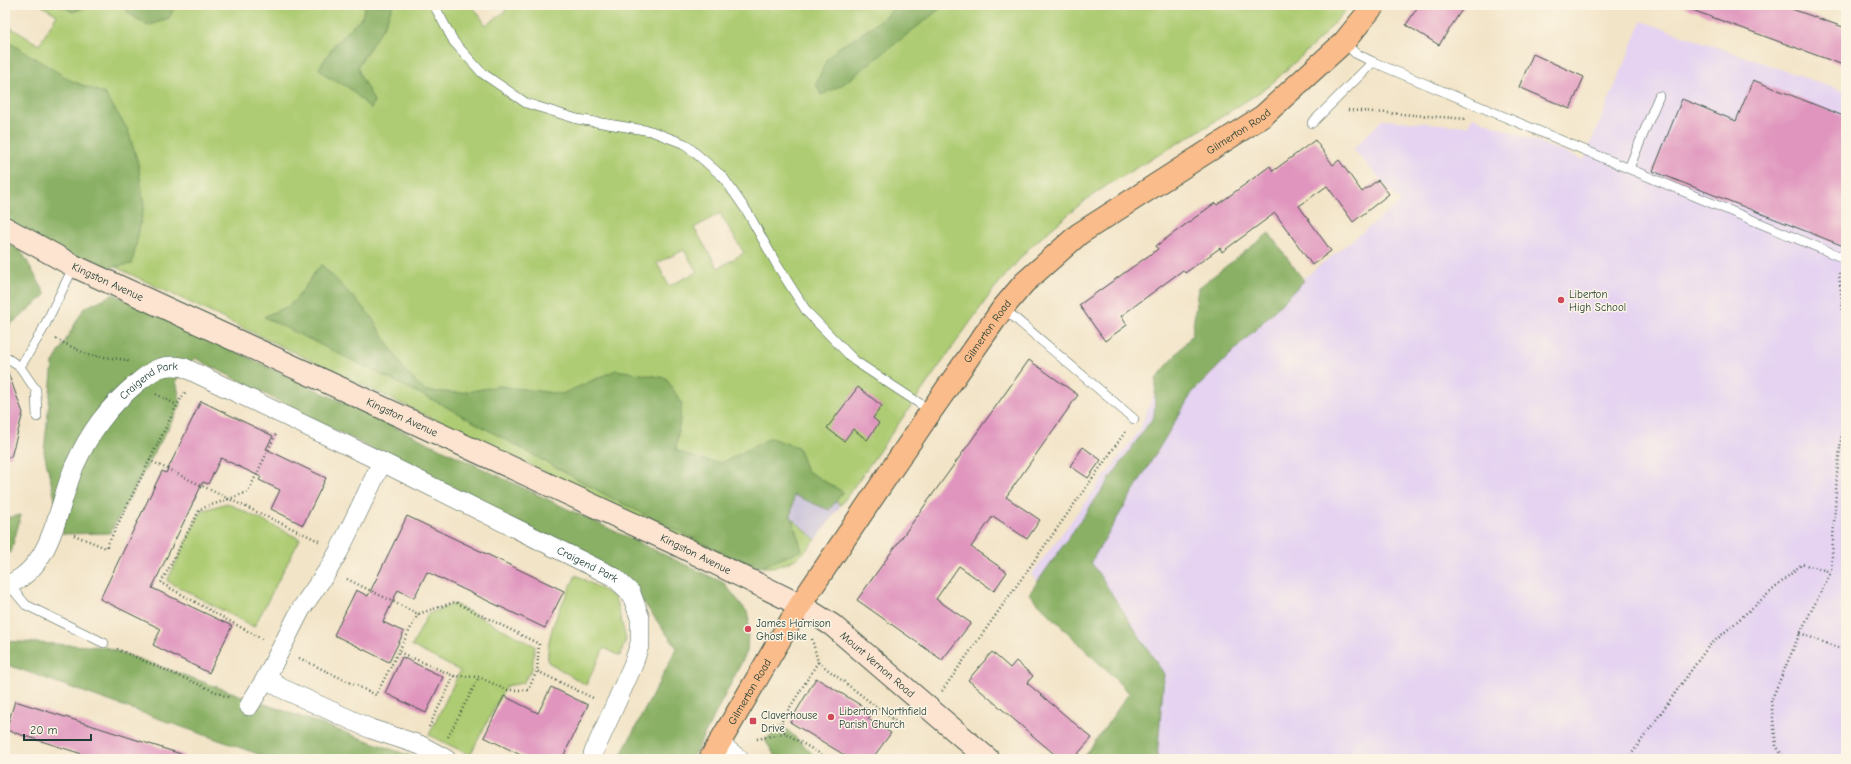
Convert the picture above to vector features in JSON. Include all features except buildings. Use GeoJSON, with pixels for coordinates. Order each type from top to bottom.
{"type":"FeatureCollection","features":[{"type":"Feature","properties":{"kind":"main road","name":"Gilmerton Road"},"geometry":{"type":"LineString","coordinates":[[714,751],[800,605],[931,411],[1003,308],[1024,283],[1079,234],[1263,116],[1344,42],[1374,5]]}},
{"type":"Feature","properties":{"kind":"street","name":"Kingston Avenue"},"geometry":{"type":"LineString","coordinates":[[5,228],[74,266],[329,382],[670,541],[800,605]]}},
{"type":"Feature","properties":{"kind":"street","name":"Craigend Park"},"geometry":{"type":"LineString","coordinates":[[7,585],[29,572],[41,555],[55,527],[74,468],[97,425],[118,399],[156,369],[170,364],[183,367],[382,462],[614,577],[631,593],[640,618],[640,642],[633,666],[593,754],[593,759]]}},
{"type":"Feature","properties":{"kind":"street"},"geometry":{"type":"LineString","coordinates":[[249,706],[266,678],[279,649],[301,608],[328,570],[339,550],[382,462]]}},
{"type":"Feature","properties":{"kind":"street","name":"Mount Vernon Road"},"geometry":{"type":"LineString","coordinates":[[800,605],[832,625],[988,759]]}},
{"type":"Feature","properties":{"kind":"street"},"geometry":{"type":"LineString","coordinates":[[266,678],[281,688],[371,729],[420,745],[442,757]]}},
{"type":"Feature","properties":{"kind":"street"},"geometry":{"type":"LineString","coordinates":[[714,751],[739,759]]}},
{"type":"Feature","properties":{"kind":"lane"},"geometry":{"type":"LineString","coordinates":[[434,5],[454,42],[482,73],[526,103],[576,119],[651,131],[685,144],[723,177],[748,213],[777,265],[806,312],[855,361],[931,411]]}},
{"type":"Feature","properties":{"kind":"lane"},"geometry":{"type":"LineString","coordinates":[[1344,42],[1355,53],[1373,62],[1842,257]]}},
{"type":"Feature","properties":{"kind":"lane"},"geometry":{"type":"LineString","coordinates":[[1312,123],[1373,62]]}},
{"type":"Feature","properties":{"kind":"lane"},"geometry":{"type":"LineString","coordinates":[[1629,168],[1659,96]]}},
{"type":"Feature","properties":{"kind":"lane"},"geometry":{"type":"LineString","coordinates":[[20,367],[42,331],[74,266]]}},
{"type":"Feature","properties":{"kind":"lane"},"geometry":{"type":"LineString","coordinates":[[1003,308],[1134,419]]}},
{"type":"Feature","properties":{"kind":"lane"},"geometry":{"type":"LineString","coordinates":[[5,357],[20,367],[36,390],[37,417]]}},
{"type":"Feature","properties":{"kind":"lane"},"geometry":{"type":"LineString","coordinates":[[7,585],[26,605],[104,643]]}},
{"type":"Feature","properties":{"kind":"path"},"geometry":{"type":"LineString","coordinates":[[1326,108],[1468,120],[1476,105]]}},
{"type":"Feature","properties":{"kind":"path"},"geometry":{"type":"LineString","coordinates":[[1842,257],[1846,340]]}},
{"type":"Feature","properties":{"kind":"path"},"geometry":{"type":"LineString","coordinates":[[42,331],[88,355],[127,360],[151,391],[177,405]]}},
{"type":"Feature","properties":{"kind":"path"},"geometry":{"type":"LineString","coordinates":[[55,527],[106,548],[177,405],[197,374]]}},
{"type":"Feature","properties":{"kind":"path"},"geometry":{"type":"LineString","coordinates":[[1785,759],[1776,746],[1770,701],[1800,633],[1831,572],[1837,474],[1846,397]]}},
{"type":"Feature","properties":{"kind":"path"},"geometry":{"type":"LineString","coordinates":[[285,416],[248,492],[200,509],[161,583],[279,649],[376,695],[418,614]]}},
{"type":"Feature","properties":{"kind":"path"},"geometry":{"type":"LineString","coordinates":[[930,708],[1134,419]]}},
{"type":"Feature","properties":{"kind":"path"},"geometry":{"type":"LineString","coordinates":[[149,460],[339,550]]}},
{"type":"Feature","properties":{"kind":"path"},"geometry":{"type":"LineString","coordinates":[[1628,759],[1708,647],[1802,564],[1831,572]]}},
{"type":"Feature","properties":{"kind":"path"},"geometry":{"type":"LineString","coordinates":[[328,570],[418,614],[455,602],[539,644],[537,671],[528,690],[506,690],[479,678],[454,676],[399,652]]}},
{"type":"Feature","properties":{"kind":"path"},"geometry":{"type":"LineString","coordinates":[[800,605],[815,647],[818,662],[895,721]]}},
{"type":"Feature","properties":{"kind":"path"},"geometry":{"type":"LineString","coordinates":[[1800,633],[1846,651]]}},
{"type":"Feature","properties":{"kind":"path"},"geometry":{"type":"LineString","coordinates":[[104,643],[249,706]]}},
{"type":"Feature","properties":{"kind":"path"},"geometry":{"type":"LineString","coordinates":[[818,662],[781,722],[785,733],[830,759]]}},
{"type":"Feature","properties":{"kind":"path"},"geometry":{"type":"LineString","coordinates":[[537,671],[614,708]]}},
{"type":"Feature","properties":{"kind":"path"},"geometry":{"type":"LineString","coordinates":[[420,745],[454,676]]}},
{"type":"Feature","properties":{"kind":"path"},"geometry":{"type":"LineString","coordinates":[[442,757],[479,678]]}},
{"type":"Feature","properties":{"kind":"path"},"geometry":{"type":"LineString","coordinates":[[757,739],[785,733]]}},
{"type":"Feature","properties":{"kind":"shaded area","name":"Liberton High School"},"geometry":{"type":"Polygon","coordinates":[[[1642,21],[1846,92],[1846,759],[1087,759],[1145,679],[1031,575],[1140,429],[1152,397],[1401,202],[1353,149],[1382,120],[1467,126],[1473,117],[1584,160],[1642,21]]]}},
{"type":"Feature","properties":{"kind":"shaded area"},"geometry":{"type":"Polygon","coordinates":[[[801,475],[841,505],[816,540],[779,507],[801,475]]]}},
{"type":"Feature","properties":{"kind":"green space"},"geometry":{"type":"Polygon","coordinates":[[[41,5],[472,5],[486,25],[506,11],[502,5],[1350,5],[1320,39],[1269,86],[1209,125],[1109,184],[1083,202],[1029,248],[993,290],[841,505],[801,475],[779,507],[816,540],[795,559],[785,564],[766,567],[747,564],[718,555],[82,251],[5,212],[5,24],[39,45],[57,15],[41,5]],[[720,213],[694,228],[718,268],[744,253],[720,213]],[[684,250],[657,263],[669,286],[697,272],[684,250]]]}},
{"type":"Feature","properties":{"kind":"green space"},"geometry":{"type":"Polygon","coordinates":[[[60,5],[92,5],[72,12],[60,5]]]}},
{"type":"Feature","properties":{"kind":"green space"},"geometry":{"type":"Polygon","coordinates":[[[121,5],[176,5],[169,18],[148,26],[130,14],[121,5]]]}},
{"type":"Feature","properties":{"kind":"green space"},"geometry":{"type":"Polygon","coordinates":[[[365,5],[393,5],[384,26],[358,66],[360,75],[374,101],[371,109],[348,87],[326,76],[319,68],[335,44],[362,17],[365,5]]]}},
{"type":"Feature","properties":{"kind":"green space"},"geometry":{"type":"Polygon","coordinates":[[[895,5],[945,5],[842,85],[821,95],[816,84],[827,59],[839,47],[854,39],[888,15],[895,5]]]}},
{"type":"Feature","properties":{"kind":"green space"},"geometry":{"type":"Polygon","coordinates":[[[5,40],[72,81],[105,94],[128,130],[138,163],[144,206],[132,264],[100,269],[5,222],[5,40]]]}},
{"type":"Feature","properties":{"kind":"green space"},"geometry":{"type":"Polygon","coordinates":[[[1269,233],[1304,281],[1192,393],[1091,562],[1164,674],[1157,759],[1083,759],[1129,693],[1029,594],[1154,416],[1156,379],[1192,335],[1198,288],[1269,233]]]}},
{"type":"Feature","properties":{"kind":"green space"},"geometry":{"type":"Polygon","coordinates":[[[5,241],[22,252],[46,295],[6,328],[5,327],[5,241]]]}},
{"type":"Feature","properties":{"kind":"green space"},"geometry":{"type":"Polygon","coordinates":[[[322,265],[370,315],[405,371],[425,391],[461,393],[499,386],[562,394],[616,370],[666,378],[682,404],[676,450],[698,459],[722,463],[770,438],[798,447],[807,471],[843,492],[829,510],[794,495],[791,516],[802,550],[764,566],[731,557],[611,498],[441,404],[264,317],[292,303],[322,265]]]}},
{"type":"Feature","properties":{"kind":"green space"},"geometry":{"type":"Polygon","coordinates":[[[114,294],[724,583],[749,614],[747,652],[692,759],[620,759],[677,648],[627,580],[195,358],[176,380],[181,405],[110,533],[63,534],[44,452],[53,363],[84,308],[114,294]]]}},
{"type":"Feature","properties":{"kind":"green space"},"geometry":{"type":"Polygon","coordinates":[[[227,503],[300,539],[254,627],[167,581],[201,511],[227,503]]]}},
{"type":"Feature","properties":{"kind":"green space"},"geometry":{"type":"Polygon","coordinates":[[[21,515],[11,552],[5,555],[5,518],[21,515]]]}},
{"type":"Feature","properties":{"kind":"green space"},"geometry":{"type":"Polygon","coordinates":[[[576,575],[615,597],[626,639],[620,656],[604,648],[586,685],[548,662],[548,650],[556,617],[576,575]]]}},
{"type":"Feature","properties":{"kind":"green space"},"geometry":{"type":"Polygon","coordinates":[[[454,604],[535,646],[532,669],[523,683],[506,686],[470,755],[429,735],[460,671],[412,646],[428,614],[454,604]]]}},
{"type":"Feature","properties":{"kind":"green space"},"geometry":{"type":"Polygon","coordinates":[[[5,641],[105,647],[419,759],[272,759],[5,664],[5,641]]]}},
{"type":"Feature","properties":{"kind":"green space"},"geometry":{"type":"Polygon","coordinates":[[[782,725],[815,756],[816,759],[777,759],[765,740],[782,725]]]}},
{"type":"Feature","properties":{"kind":"place","name":"Liberton High School"},"geometry":{"type":"Point","coordinates":[1561,300]}},
{"type":"Feature","properties":{"kind":"place","name":"James Harrison Ghost Bike"},"geometry":{"type":"Point","coordinates":[748,629]}},
{"type":"Feature","properties":{"kind":"place","name":"Liberton Northfield Parish Church"},"geometry":{"type":"Point","coordinates":[831,717]}},
{"type":"Feature","properties":{"kind":"place","name":"Claverhouse Drive"},"geometry":{"type":"Point","coordinates":[753,721]}}]}
